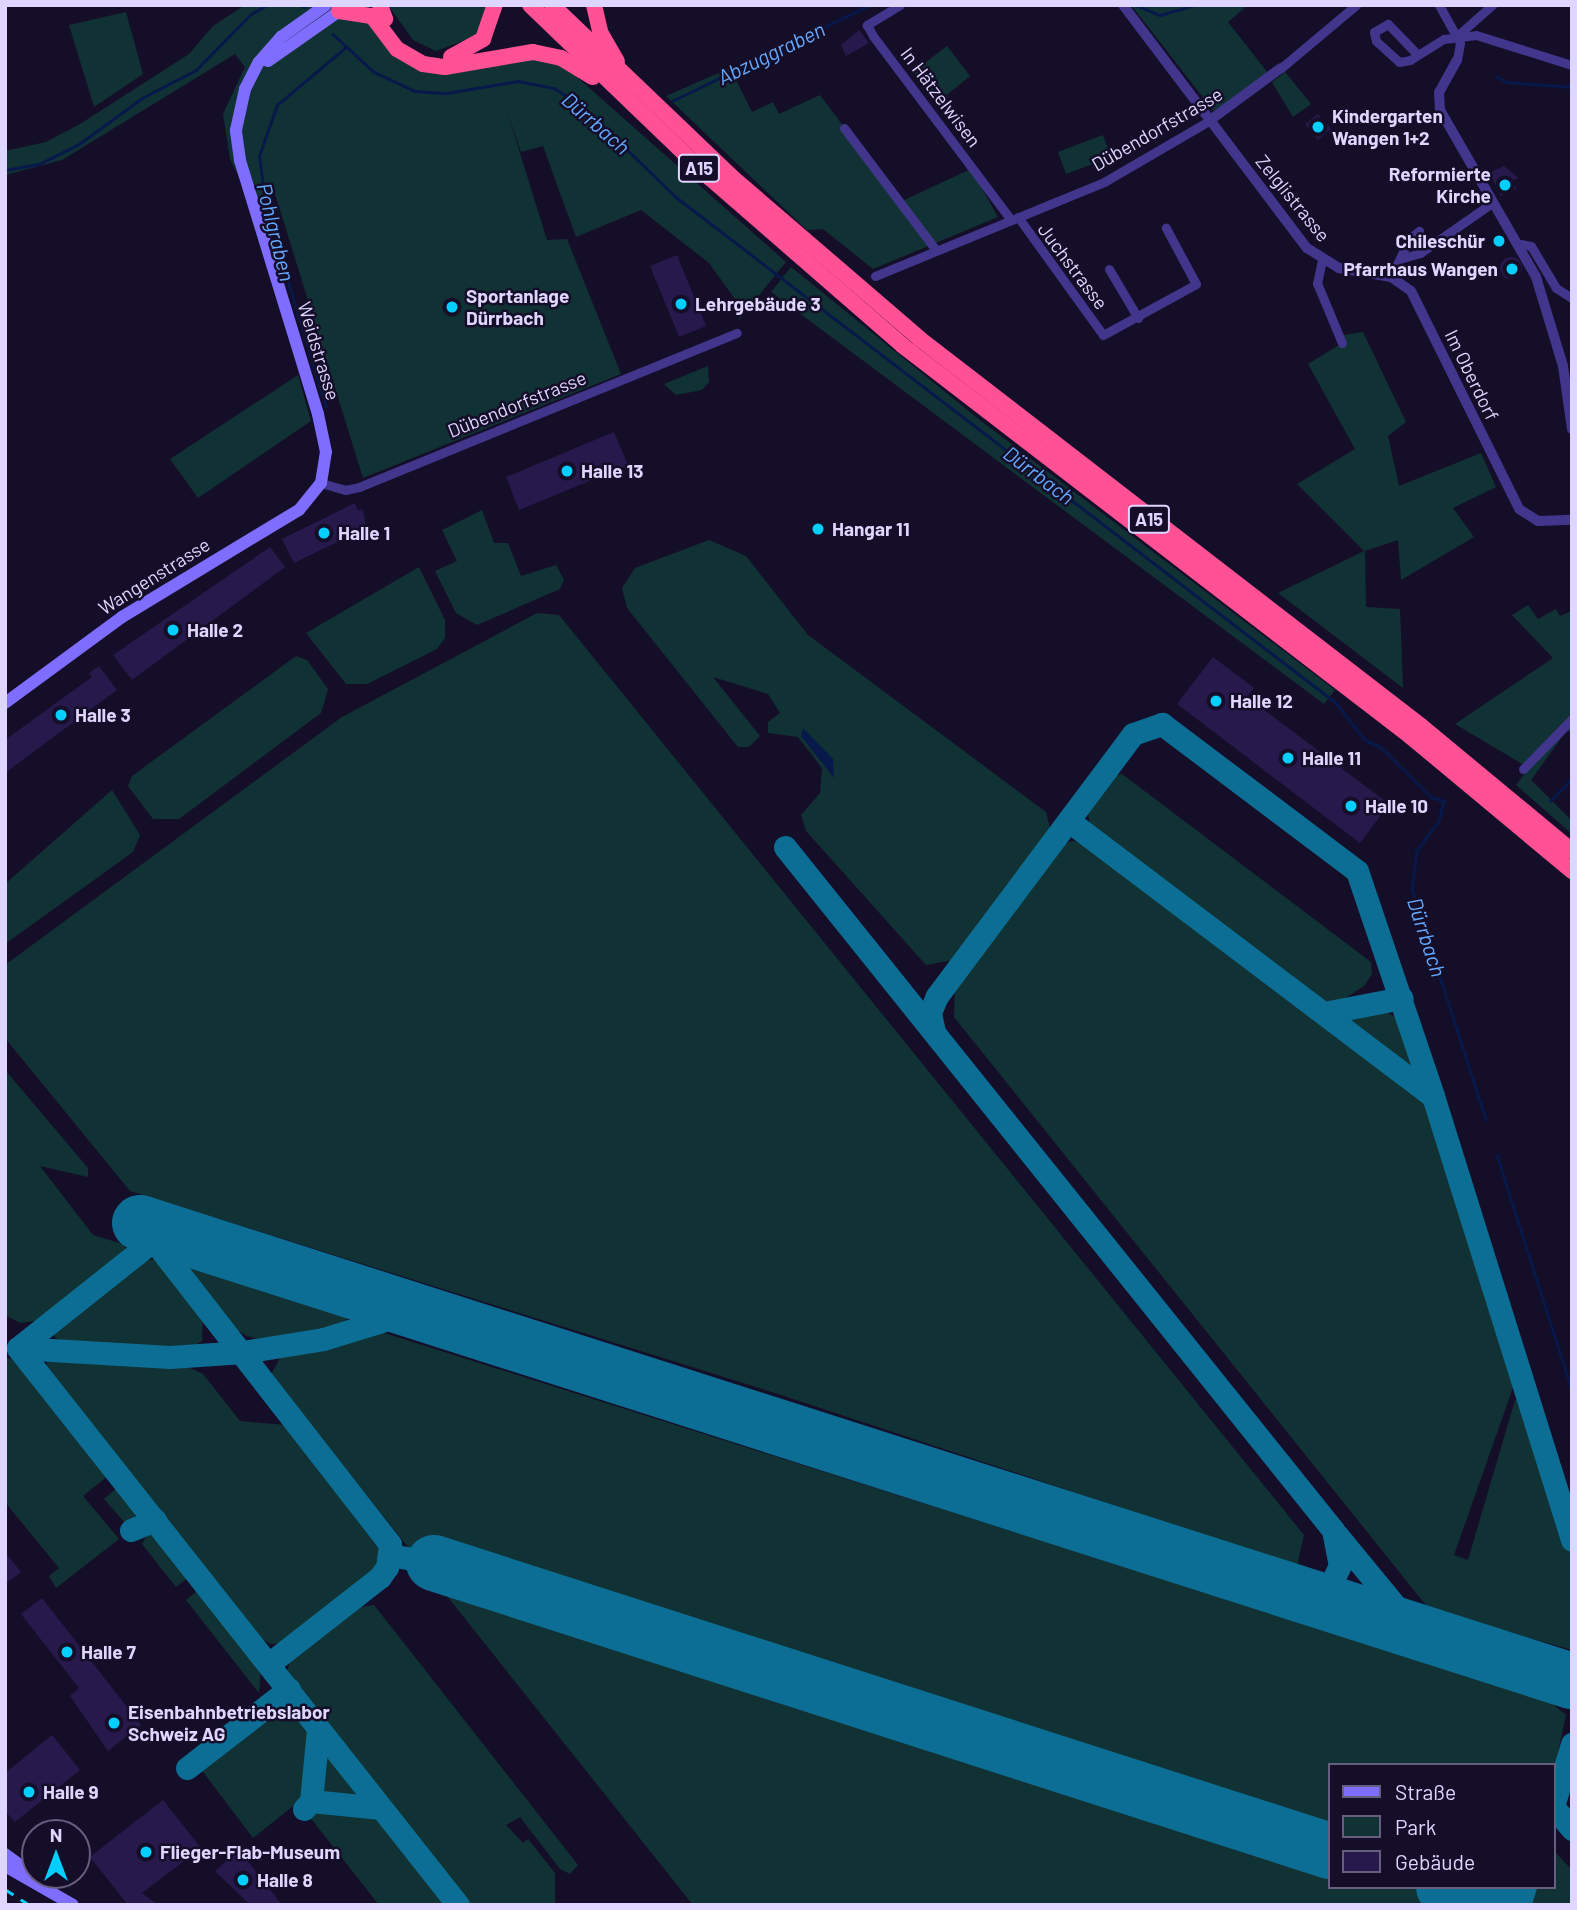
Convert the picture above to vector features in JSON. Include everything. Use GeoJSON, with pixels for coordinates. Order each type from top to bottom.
{"type":"FeatureCollection","features":[{"type":"Feature","properties":{"kind":"highway"},"geometry":{"type":"LineString","coordinates":[[338,7],[375,10],[410,48],[447,58],[483,39],[495,5]]}},
{"type":"Feature","properties":{"kind":"highway","name":"A15"},"geometry":{"type":"LineString","coordinates":[[530,5],[640,113],[903,346],[1410,736],[1572,871]]}},
{"type":"Feature","properties":{"kind":"highway","name":"A15"},"geometry":{"type":"LineString","coordinates":[[552,5],[629,82],[920,339],[1421,726],[1572,851]]}},
{"type":"Feature","properties":{"kind":"highway"},"geometry":{"type":"LineString","coordinates":[[594,5],[603,38],[629,82]]}},
{"type":"Feature","properties":{"kind":"highway"},"geometry":{"type":"LineString","coordinates":[[375,10],[397,49],[423,64],[445,67],[508,52],[543,53],[577,67],[640,113]]}},
{"type":"Feature","properties":{"kind":"main road","name":"Weidstrasse"},"geometry":{"type":"LineString","coordinates":[[321,483],[326,452],[318,414],[240,160],[238,111],[255,73],[338,7]]}},
{"type":"Feature","properties":{"kind":"main road","name":"Wangenstrasse"},"geometry":{"type":"LineString","coordinates":[[5,703],[114,622],[299,510],[321,483]]}},
{"type":"Feature","properties":{"kind":"main road"},"geometry":{"type":"LineString","coordinates":[[5,1854],[73,1905]]}},
{"type":"Feature","properties":{"kind":"main road"},"geometry":{"type":"LineString","coordinates":[[5,1866],[61,1897]]}},
{"type":"Feature","properties":{"kind":"street","name":"In Hätzelwisen"},"geometry":{"type":"LineString","coordinates":[[900,5],[867,25],[1014,219]]}},
{"type":"Feature","properties":{"kind":"street","name":"Zelglistrasse"},"geometry":{"type":"LineString","coordinates":[[1122,5],[1209,121],[1322,260],[1317,283],[1342,343]]}},
{"type":"Feature","properties":{"kind":"street","name":"Dübendorfstrasse"},"geometry":{"type":"LineString","coordinates":[[875,276],[1128,170],[1209,121],[1282,68],[1356,5]]}},
{"type":"Feature","properties":{"kind":"street"},"geometry":{"type":"LineString","coordinates":[[1439,5],[1457,36],[1457,60],[1439,92],[1440,110],[1492,203],[1521,244],[1560,354],[1572,429]]}},
{"type":"Feature","properties":{"kind":"street"},"geometry":{"type":"LineString","coordinates":[[1417,54],[1388,24],[1374,32],[1394,60],[1407,61],[1457,36],[1492,5]]}},
{"type":"Feature","properties":{"kind":"street"},"geometry":{"type":"LineString","coordinates":[[1457,36],[1502,39],[1572,65]]}},
{"type":"Feature","properties":{"kind":"street"},"geometry":{"type":"LineString","coordinates":[[844,128],[936,250]]}},
{"type":"Feature","properties":{"kind":"street"},"geometry":{"type":"LineString","coordinates":[[1403,258],[1420,253],[1492,203]]}},
{"type":"Feature","properties":{"kind":"street","name":"Juchstrasse"},"geometry":{"type":"LineString","coordinates":[[1014,219],[1103,335],[1138,318]]}},
{"type":"Feature","properties":{"kind":"street"},"geometry":{"type":"LineString","coordinates":[[1109,270],[1138,318],[1196,284],[1166,228]]}},
{"type":"Feature","properties":{"kind":"street"},"geometry":{"type":"LineString","coordinates":[[1391,277],[1403,258],[1409,239],[1419,230]]}},
{"type":"Feature","properties":{"kind":"street"},"geometry":{"type":"LineString","coordinates":[[1521,244],[1531,246],[1556,288],[1572,298]]}},
{"type":"Feature","properties":{"kind":"street","name":"Im Oberdorf"},"geometry":{"type":"LineString","coordinates":[[1322,260],[1391,277],[1411,291],[1519,509],[1538,521],[1572,520]]}},
{"type":"Feature","properties":{"kind":"street","name":"Dübendorfstrasse"},"geometry":{"type":"LineString","coordinates":[[321,483],[345,490],[359,487],[737,333]]}},
{"type":"Feature","properties":{"kind":"street"},"geometry":{"type":"LineString","coordinates":[[1523,769],[1572,719]]}},
{"type":"Feature","properties":{"kind":"green space"},"geometry":{"type":"Polygon","coordinates":[[[245,5],[348,5],[417,62],[552,55],[786,262],[739,320],[740,306],[709,263],[641,210],[576,237],[543,146],[521,152],[507,111],[547,240],[567,239],[621,374],[363,478],[272,184],[253,205],[230,159],[223,114],[245,67],[235,54],[62,160],[5,175],[5,151],[46,142],[80,124],[189,54],[213,26],[245,5]]]}},
{"type":"Feature","properties":{"kind":"green space"},"geometry":{"type":"Polygon","coordinates":[[[388,5],[487,5],[476,36],[436,51],[413,40],[388,5]]]}},
{"type":"Feature","properties":{"kind":"green space"},"geometry":{"type":"Polygon","coordinates":[[[1131,5],[1248,5],[1228,22],[1268,73],[1216,114],[1131,5]]]}},
{"type":"Feature","properties":{"kind":"green space"},"geometry":{"type":"Polygon","coordinates":[[[126,12],[143,74],[94,107],[69,25],[126,12]]]}},
{"type":"Feature","properties":{"kind":"green space"},"geometry":{"type":"Polygon","coordinates":[[[947,46],[970,76],[937,103],[913,72],[947,46]]]}},
{"type":"Feature","properties":{"kind":"green space"},"geometry":{"type":"Polygon","coordinates":[[[730,68],[752,112],[773,102],[779,114],[820,95],[900,202],[971,169],[998,217],[873,269],[823,229],[807,230],[666,96],[730,68]]]}},
{"type":"Feature","properties":{"kind":"green space"},"geometry":{"type":"Polygon","coordinates":[[[1285,72],[1311,104],[1293,117],[1272,82],[1285,72]]]}},
{"type":"Feature","properties":{"kind":"green space"},"geometry":{"type":"Polygon","coordinates":[[[1103,135],[1111,157],[1066,174],[1058,152],[1103,135]]]}},
{"type":"Feature","properties":{"kind":"green space"},"geometry":{"type":"Polygon","coordinates":[[[791,267],[981,421],[1335,690],[1324,704],[771,292],[791,267]]]}},
{"type":"Feature","properties":{"kind":"green space"},"geometry":{"type":"Polygon","coordinates":[[[1363,332],[1406,422],[1388,436],[1399,486],[1481,453],[1496,487],[1453,508],[1474,537],[1401,580],[1398,540],[1365,551],[1366,607],[1400,609],[1403,688],[1278,593],[1364,551],[1297,484],[1355,449],[1308,364],[1344,342],[1344,335],[1363,332]]]}},
{"type":"Feature","properties":{"kind":"green space"},"geometry":{"type":"Polygon","coordinates":[[[708,366],[709,382],[702,390],[676,395],[664,384],[708,366]]]}},
{"type":"Feature","properties":{"kind":"green space"},"geometry":{"type":"Polygon","coordinates":[[[298,375],[311,421],[198,498],[170,459],[298,375]]]}},
{"type":"Feature","properties":{"kind":"green space"},"geometry":{"type":"Polygon","coordinates":[[[482,510],[494,543],[508,543],[521,576],[556,565],[564,580],[560,589],[477,625],[456,613],[435,571],[457,561],[442,530],[482,510]]]}},
{"type":"Feature","properties":{"kind":"green space"},"geometry":{"type":"Polygon","coordinates":[[[709,540],[746,556],[808,635],[1046,812],[1050,828],[1042,846],[958,959],[926,965],[806,831],[801,815],[820,793],[822,768],[798,737],[768,733],[768,722],[780,713],[768,694],[713,677],[760,736],[749,747],[738,747],[627,608],[622,588],[635,568],[709,540]]]}},
{"type":"Feature","properties":{"kind":"green space"},"geometry":{"type":"Polygon","coordinates":[[[419,567],[445,620],[445,638],[437,649],[367,684],[346,684],[306,633],[419,567]]]}},
{"type":"Feature","properties":{"kind":"green space"},"geometry":{"type":"Polygon","coordinates":[[[1528,605],[1538,619],[1556,609],[1560,616],[1572,611],[1572,733],[1567,730],[1531,780],[1572,821],[1572,834],[1516,785],[1529,768],[1455,724],[1553,658],[1512,615],[1528,605]]]}},
{"type":"Feature","properties":{"kind":"green space"},"geometry":{"type":"Polygon","coordinates":[[[537,613],[559,615],[1304,1535],[1297,1566],[778,1394],[130,1191],[5,1038],[5,965],[342,717],[537,613]]]}},
{"type":"Feature","properties":{"kind":"green space"},"geometry":{"type":"Polygon","coordinates":[[[296,656],[307,660],[328,689],[321,713],[179,819],[153,819],[128,786],[132,776],[296,656]]]}},
{"type":"Feature","properties":{"kind":"green space"},"geometry":{"type":"Polygon","coordinates":[[[1122,774],[1371,962],[1372,974],[1364,986],[1338,1003],[1318,1000],[1100,838],[1090,825],[1087,808],[1110,776],[1122,774]]]}},
{"type":"Feature","properties":{"kind":"green space"},"geometry":{"type":"Polygon","coordinates":[[[112,790],[140,835],[133,852],[5,944],[5,884],[112,790]]]}},
{"type":"Feature","properties":{"kind":"green space"},"geometry":{"type":"Polygon","coordinates":[[[1074,841],[1087,843],[1387,1068],[1426,1105],[1516,1379],[1454,1555],[1468,1560],[1515,1400],[1521,1399],[1572,1558],[1572,1650],[1429,1609],[954,1017],[955,985],[1059,844],[1074,841]]]}},
{"type":"Feature","properties":{"kind":"green space"},"geometry":{"type":"Polygon","coordinates":[[[1382,1009],[1401,1021],[1420,1078],[1341,1016],[1382,1009]]]}},
{"type":"Feature","properties":{"kind":"green space"},"geometry":{"type":"Polygon","coordinates":[[[5,1070],[88,1168],[88,1177],[40,1166],[93,1235],[123,1244],[127,1251],[41,1320],[20,1323],[5,1315],[5,1070]]]}},
{"type":"Feature","properties":{"kind":"green space"},"geometry":{"type":"Polygon","coordinates":[[[156,1259],[169,1268],[203,1314],[202,1341],[189,1349],[134,1351],[62,1343],[53,1335],[54,1327],[138,1261],[156,1259]]]}},
{"type":"Feature","properties":{"kind":"green space"},"geometry":{"type":"Polygon","coordinates":[[[186,1265],[346,1313],[347,1322],[265,1341],[247,1336],[232,1327],[186,1265]]]}},
{"type":"Feature","properties":{"kind":"green space"},"geometry":{"type":"Polygon","coordinates":[[[381,1332],[1549,1701],[1566,1715],[1556,1763],[1328,1763],[1328,1889],[1516,1889],[1511,1905],[693,1905],[271,1375],[282,1354],[381,1332]]]}},
{"type":"Feature","properties":{"kind":"green space"},"geometry":{"type":"Polygon","coordinates":[[[58,1355],[181,1364],[203,1374],[240,1421],[286,1425],[377,1535],[380,1557],[371,1576],[285,1643],[270,1644],[253,1633],[47,1373],[47,1362],[58,1355]]]}},
{"type":"Feature","properties":{"kind":"green space"},"geometry":{"type":"Polygon","coordinates":[[[5,1358],[15,1359],[110,1474],[83,1496],[119,1539],[56,1588],[49,1576],[59,1568],[5,1502],[5,1358]]]}},
{"type":"Feature","properties":{"kind":"green space"},"geometry":{"type":"Polygon","coordinates":[[[119,1486],[137,1510],[131,1530],[104,1499],[119,1486]]]}},
{"type":"Feature","properties":{"kind":"green space"},"geometry":{"type":"Polygon","coordinates":[[[149,1532],[158,1535],[190,1576],[176,1587],[142,1544],[149,1532]]]}},
{"type":"Feature","properties":{"kind":"green space"},"geometry":{"type":"Polygon","coordinates":[[[201,1588],[261,1666],[259,1693],[186,1600],[201,1588]]]}},
{"type":"Feature","properties":{"kind":"green space"},"geometry":{"type":"Polygon","coordinates":[[[374,1605],[578,1865],[570,1874],[560,1869],[520,1817],[506,1825],[523,1843],[528,1839],[555,1873],[555,1903],[574,1905],[465,1905],[292,1684],[287,1672],[292,1655],[351,1609],[374,1605]]]}},
{"type":"Feature","properties":{"kind":"green space"},"geometry":{"type":"Polygon","coordinates":[[[285,1705],[309,1727],[450,1905],[379,1905],[298,1802],[253,1838],[197,1764],[272,1706],[285,1705]]]}},
{"type":"Feature","properties":{"kind":"green space"},"geometry":{"type":"Polygon","coordinates":[[[1556,1853],[1572,1870],[1572,1905],[1527,1905],[1532,1889],[1556,1889],[1556,1853]]]}},
{"type":"Feature","properties":{"kind":"water"},"geometry":{"type":"Polygon","coordinates":[[[803,728],[833,759],[834,778],[801,736],[803,728]]]}},
{"type":"Feature","properties":{"kind":"building"},"geometry":{"type":"Polygon","coordinates":[[[859,30],[869,43],[846,56],[841,45],[859,30]]]}},
{"type":"Feature","properties":{"kind":"building","name":"Kindergarten Wangen 1+2"},"geometry":{"type":"Polygon","coordinates":[[[1318,114],[1331,129],[1318,140],[1305,124],[1318,114]]]}},
{"type":"Feature","properties":{"kind":"building","name":"Reformierte Kirche"},"geometry":{"type":"Polygon","coordinates":[[[1504,166],[1518,178],[1512,181],[1516,189],[1501,196],[1489,173],[1504,166]]]}},
{"type":"Feature","properties":{"kind":"building","name":"Lehrgebäude 3"},"geometry":{"type":"Polygon","coordinates":[[[677,255],[706,326],[679,337],[650,266],[677,255]]]}},
{"type":"Feature","properties":{"kind":"building","name":"Pfarrhaus Wangen"},"geometry":{"type":"Polygon","coordinates":[[[1511,257],[1519,260],[1522,268],[1519,276],[1511,279],[1503,276],[1500,268],[1503,260],[1511,257]]]}},
{"type":"Feature","properties":{"kind":"building","name":"Halle 13"},"geometry":{"type":"Polygon","coordinates":[[[614,432],[628,465],[519,510],[506,477],[614,432]]]}},
{"type":"Feature","properties":{"kind":"building","name":"Halle 1"},"geometry":{"type":"Polygon","coordinates":[[[355,503],[358,511],[363,509],[366,528],[294,563],[282,539],[355,503]]]}},
{"type":"Feature","properties":{"kind":"building","name":"Halle 2"},"geometry":{"type":"Polygon","coordinates":[[[270,547],[285,567],[132,680],[113,655],[270,547]]]}},
{"type":"Feature","properties":{"kind":"building"},"geometry":{"type":"Polygon","coordinates":[[[1213,657],[1254,688],[1247,697],[1389,804],[1360,843],[1177,704],[1213,657]]]}},
{"type":"Feature","properties":{"kind":"building","name":"Halle 3"},"geometry":{"type":"Polygon","coordinates":[[[99,666],[117,690],[5,773],[5,740],[92,677],[89,673],[99,666]]]}},
{"type":"Feature","properties":{"kind":"building"},"geometry":{"type":"Polygon","coordinates":[[[5,1552],[21,1572],[5,1584],[5,1552]]]}},
{"type":"Feature","properties":{"kind":"building","name":"Halle 7"},"geometry":{"type":"Polygon","coordinates":[[[42,1598],[141,1725],[108,1751],[70,1696],[79,1688],[21,1614],[42,1598]]]}},
{"type":"Feature","properties":{"kind":"building","name":"Halle 9"},"geometry":{"type":"Polygon","coordinates":[[[52,1735],[80,1770],[15,1822],[5,1811],[5,1773],[52,1735]]]}},
{"type":"Feature","properties":{"kind":"building","name":"Flieger-Flab-Museum"},"geometry":{"type":"Polygon","coordinates":[[[163,1800],[201,1848],[142,1893],[158,1905],[128,1905],[91,1856],[163,1800]]]}},
{"type":"Feature","properties":{"kind":"building","name":"Halle 8"},"geometry":{"type":"Polygon","coordinates":[[[239,1850],[282,1905],[250,1905],[215,1871],[239,1850]]]}},
{"type":"Feature","properties":{"kind":"waterway","name":"Dürrbach"},"geometry":{"type":"LineString","coordinates":[[5,170],[39,164],[79,144],[142,98],[196,70],[251,14],[267,5]]}},
{"type":"Feature","properties":{"kind":"waterway","name":"Dürrbach"},"geometry":{"type":"LineString","coordinates":[[300,5],[305,7]]}},
{"type":"Feature","properties":{"kind":"waterway","name":"Abzuggraben"},"geometry":{"type":"LineString","coordinates":[[672,101],[870,5]]}},
{"type":"Feature","properties":{"kind":"waterway"},"geometry":{"type":"LineString","coordinates":[[1136,5],[1160,15],[1195,5]]}},
{"type":"Feature","properties":{"kind":"waterway","name":"Dürrbach"},"geometry":{"type":"LineString","coordinates":[[333,34],[374,72],[415,91],[447,93],[518,81],[554,88],[580,104],[676,197],[1335,702],[1365,740],[1381,747],[1431,797],[1444,801],[1439,821],[1417,851],[1412,889],[1486,1119]]}},
{"type":"Feature","properties":{"kind":"waterway","name":"Pohlgraben"},"geometry":{"type":"LineString","coordinates":[[326,407],[266,209],[259,156],[277,105],[346,47]]}},
{"type":"Feature","properties":{"kind":"waterway"},"geometry":{"type":"LineString","coordinates":[[1496,76],[1507,82],[1572,87]]}},
{"type":"Feature","properties":{"kind":"waterway"},"geometry":{"type":"LineString","coordinates":[[1550,801],[1572,778]]}},
{"type":"Feature","properties":{"kind":"waterway","name":"Dürrbach"},"geometry":{"type":"LineString","coordinates":[[1497,1155],[1572,1390]]}},
{"type":"Feature","properties":{"kind":"taxiway"},"geometry":{"type":"LineString","coordinates":[[934,1032],[930,1013],[937,996],[1133,734],[1162,724],[1357,871],[1433,1096]]}},
{"type":"Feature","properties":{"kind":"taxiway"},"geometry":{"type":"LineString","coordinates":[[1069,821],[1433,1096],[1572,1540]]}},
{"type":"Feature","properties":{"kind":"taxiway"},"geometry":{"type":"LineString","coordinates":[[785,847],[1333,1530],[1340,1565],[1330,1586],[1310,1595],[1271,1584]]}},
{"type":"Feature","properties":{"kind":"taxiway"},"geometry":{"type":"LineString","coordinates":[[1324,1013],[1402,998]]}},
{"type":"Feature","properties":{"kind":"taxiway"},"geometry":{"type":"LineString","coordinates":[[140,1223],[390,1544],[387,1567],[380,1577],[270,1663]]}},
{"type":"Feature","properties":{"kind":"taxiway"},"geometry":{"type":"LineString","coordinates":[[18,1348],[154,1240]]}},
{"type":"Feature","properties":{"kind":"taxiway"},"geometry":{"type":"LineString","coordinates":[[18,1348],[170,1357],[243,1352],[323,1339],[392,1318],[433,1317]]}},
{"type":"Feature","properties":{"kind":"taxiway"},"geometry":{"type":"LineString","coordinates":[[18,1348],[458,1905]]}},
{"type":"Feature","properties":{"kind":"taxiway"},"geometry":{"type":"LineString","coordinates":[[131,1530],[155,1520]]}},
{"type":"Feature","properties":{"kind":"taxiway"},"geometry":{"type":"LineString","coordinates":[[1337,1535],[1410,1624],[1491,1654]]}},
{"type":"Feature","properties":{"kind":"taxiway"},"geometry":{"type":"LineString","coordinates":[[390,1555],[434,1563]]}},
{"type":"Feature","properties":{"kind":"taxiway"},"geometry":{"type":"LineString","coordinates":[[187,1768],[289,1689]]}},
{"type":"Feature","properties":{"kind":"taxiway"},"geometry":{"type":"LineString","coordinates":[[311,1801],[318,1729]]}},
{"type":"Feature","properties":{"kind":"taxiway"},"geometry":{"type":"LineString","coordinates":[[1556,1796],[1572,1744]]}},
{"type":"Feature","properties":{"kind":"taxiway"},"geometry":{"type":"LineString","coordinates":[[304,1809],[311,1801],[381,1808]]}},
{"type":"Feature","properties":{"kind":"taxiway"},"geometry":{"type":"LineString","coordinates":[[1556,1810],[1572,1829]]}},
{"type":"Feature","properties":{"kind":"taxiway"},"geometry":{"type":"LineString","coordinates":[[1519,1905],[1524,1889]]}},
{"type":"Feature","properties":{"kind":"taxiway"},"geometry":{"type":"LineString","coordinates":[[1493,1903],[1499,1905]]}},
{"type":"Feature","properties":{"kind":"runway"},"geometry":{"type":"LineString","coordinates":[[140,1223],[1572,1681]]}},
{"type":"Feature","properties":{"kind":"runway"},"geometry":{"type":"LineString","coordinates":[[434,1563],[1328,1850]]}},
{"type":"Feature","properties":{"kind":"runway"},"geometry":{"type":"LineString","coordinates":[[1450,1889],[1493,1903]]}},
{"type":"Feature","properties":{"kind":"railway"},"geometry":{"type":"LineString","coordinates":[[5,1889],[30,1905]]}},
{"type":"Feature","properties":{"kind":"place","name":"Kindergarten Wangen 1+2"},"geometry":{"type":"Point","coordinates":[1318,127]}},
{"type":"Feature","properties":{"kind":"place","name":"Reformierte Kirche"},"geometry":{"type":"Point","coordinates":[1505,185]}},
{"type":"Feature","properties":{"kind":"place","name":"Chileschür"},"geometry":{"type":"Point","coordinates":[1499,241]}},
{"type":"Feature","properties":{"kind":"place","name":"Pfarrhaus Wangen"},"geometry":{"type":"Point","coordinates":[1512,269]}},
{"type":"Feature","properties":{"kind":"place","name":"Lehrgebäude 3"},"geometry":{"type":"Point","coordinates":[681,304]}},
{"type":"Feature","properties":{"kind":"place","name":"Sportanlage Dürrbach"},"geometry":{"type":"Point","coordinates":[452,307]}},
{"type":"Feature","properties":{"kind":"place","name":"Halle 13"},"geometry":{"type":"Point","coordinates":[567,471]}},
{"type":"Feature","properties":{"kind":"place","name":"Hangar 11"},"geometry":{"type":"Point","coordinates":[818,529]}},
{"type":"Feature","properties":{"kind":"place","name":"Halle 1"},"geometry":{"type":"Point","coordinates":[324,533]}},
{"type":"Feature","properties":{"kind":"place","name":"Halle 2"},"geometry":{"type":"Point","coordinates":[173,630]}},
{"type":"Feature","properties":{"kind":"place","name":"Halle 12"},"geometry":{"type":"Point","coordinates":[1216,701]}},
{"type":"Feature","properties":{"kind":"place","name":"Halle 3"},"geometry":{"type":"Point","coordinates":[61,715]}},
{"type":"Feature","properties":{"kind":"place","name":"Halle 11"},"geometry":{"type":"Point","coordinates":[1288,758]}},
{"type":"Feature","properties":{"kind":"place","name":"Halle 10"},"geometry":{"type":"Point","coordinates":[1351,806]}},
{"type":"Feature","properties":{"kind":"place","name":"Halle 7"},"geometry":{"type":"Point","coordinates":[67,1652]}},
{"type":"Feature","properties":{"kind":"place","name":"Eisenbahnbetriebslabor Schweiz AG"},"geometry":{"type":"Point","coordinates":[114,1723]}},
{"type":"Feature","properties":{"kind":"place","name":"Halle 9"},"geometry":{"type":"Point","coordinates":[29,1792]}},
{"type":"Feature","properties":{"kind":"place","name":"Flieger-Flab-Museum"},"geometry":{"type":"Point","coordinates":[146,1852]}},
{"type":"Feature","properties":{"kind":"place","name":"Halle 8"},"geometry":{"type":"Point","coordinates":[243,1880]}}]}
